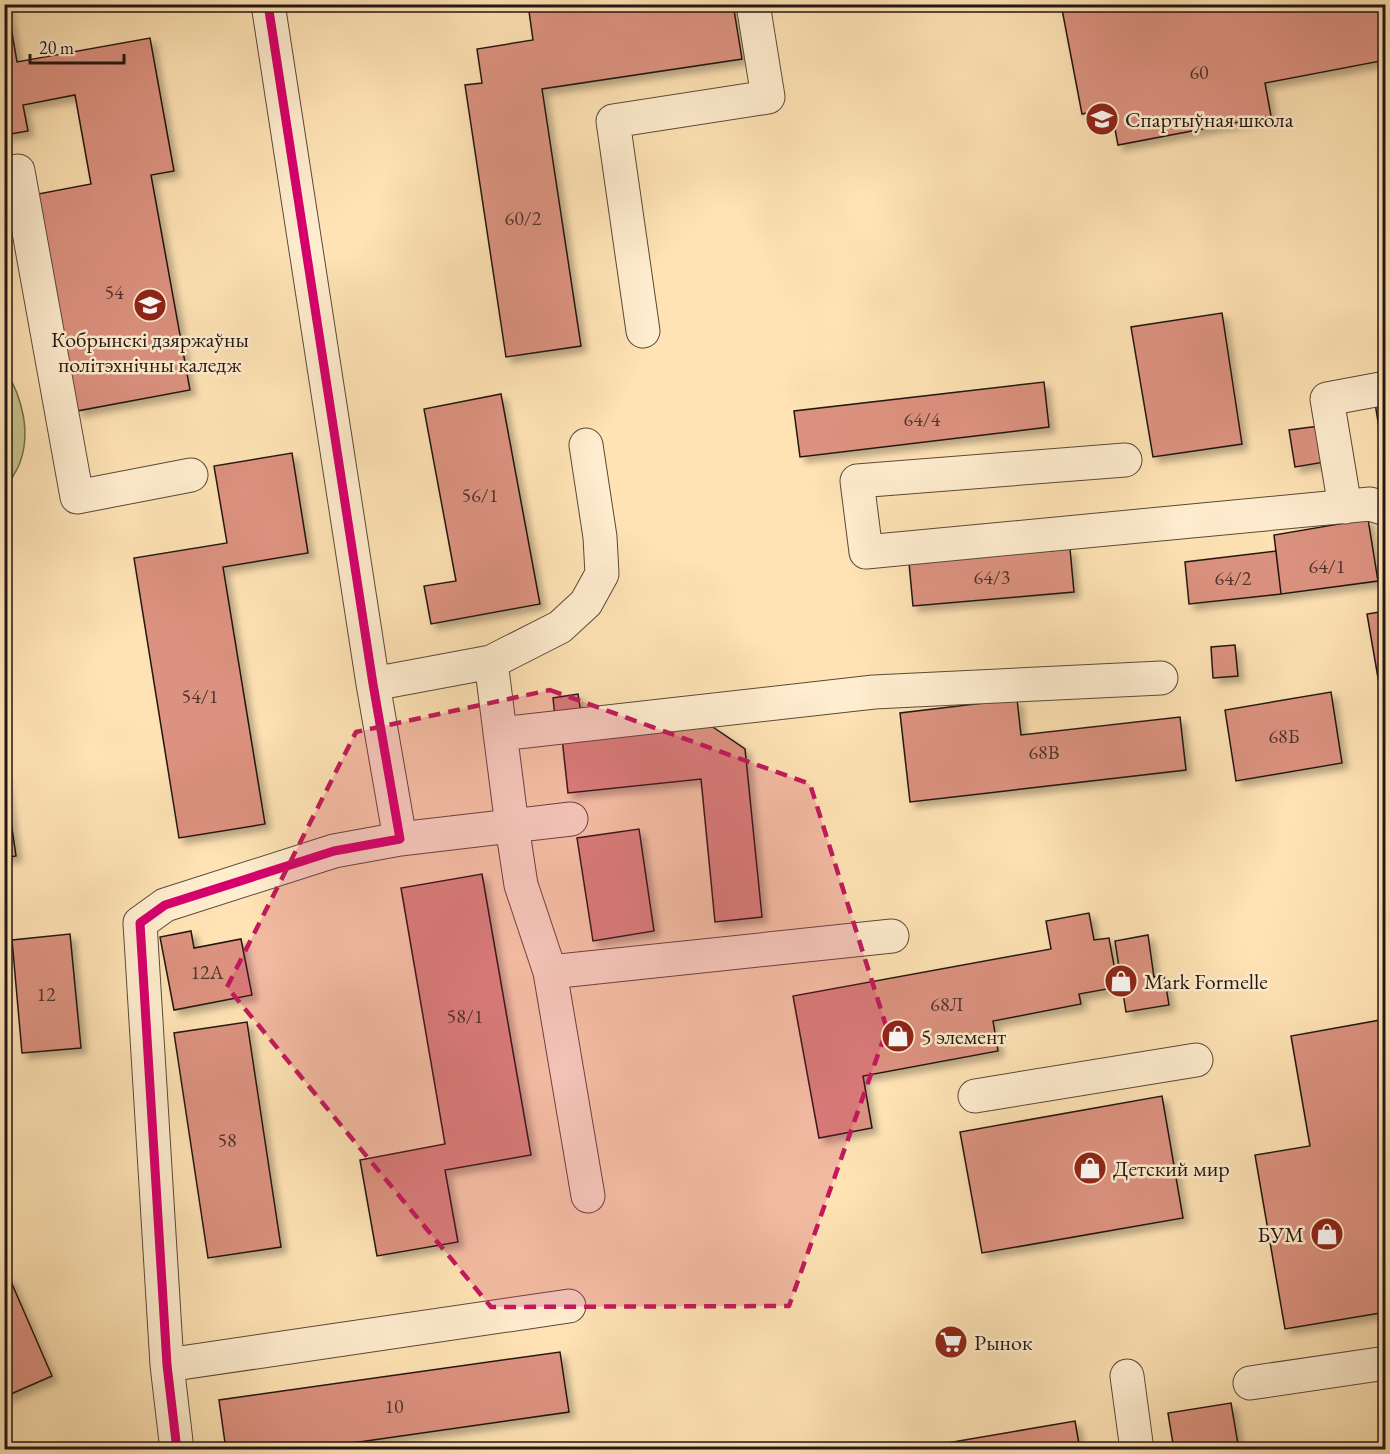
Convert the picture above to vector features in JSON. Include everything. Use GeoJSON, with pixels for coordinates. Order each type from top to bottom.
{"type":"FeatureCollection","features":[{"type":"Feature","properties":{"kind":"street"},"geometry":{"type":"LineString","coordinates":[[268,4],[373,684],[400,839]]}},
{"type":"Feature","properties":{"kind":"street"},"geometry":{"type":"LineString","coordinates":[[643,331],[613,121],[768,98],[753,4]]}},
{"type":"Feature","properties":{"kind":"street"},"geometry":{"type":"LineString","coordinates":[[4,173],[18,171],[77,497],[191,475]]}},
{"type":"Feature","properties":{"kind":"street"},"geometry":{"type":"LineString","coordinates":[[1345,507],[1328,399],[1386,388]]}},
{"type":"Feature","properties":{"kind":"street"},"geometry":{"type":"LineString","coordinates":[[373,684],[491,662],[560,627],[586,603],[602,574],[600,537],[586,445]]}},
{"type":"Feature","properties":{"kind":"street"},"geometry":{"type":"LineString","coordinates":[[1125,460],[857,482],[866,552],[1370,504],[1386,509]]}},
{"type":"Feature","properties":{"kind":"street"},"geometry":{"type":"LineString","coordinates":[[491,662],[521,885],[550,972],[588,1196]]}},
{"type":"Feature","properties":{"kind":"street"},"geometry":{"type":"LineString","coordinates":[[500,734],[874,692],[1161,678]]}},
{"type":"Feature","properties":{"kind":"street"},"geometry":{"type":"LineString","coordinates":[[177,1449],[167,1365],[140,923],[165,905],[334,851],[400,839],[571,819]]}},
{"type":"Feature","properties":{"kind":"street"},"geometry":{"type":"LineString","coordinates":[[550,972],[892,936]]}},
{"type":"Feature","properties":{"kind":"street"},"geometry":{"type":"LineString","coordinates":[[975,1096],[1196,1060]]}},
{"type":"Feature","properties":{"kind":"street"},"geometry":{"type":"LineString","coordinates":[[167,1365],[568,1306]]}},
{"type":"Feature","properties":{"kind":"street"},"geometry":{"type":"LineString","coordinates":[[1250,1383],[1386,1363]]}},
{"type":"Feature","properties":{"kind":"street"},"geometry":{"type":"LineString","coordinates":[[1127,1376],[1137,1449]]}},
{"type":"Feature","properties":{"kind":"highlighted area"},"geometry":{"type":"Polygon","coordinates":[[[550,690],[810,784],[887,1029],[789,1306],[491,1307],[227,987],[356,732],[550,690]]]}},
{"type":"Feature","properties":{"kind":"shaded area"},"geometry":{"type":"Polygon","coordinates":[[[5,369],[20,403],[25,440],[19,465],[5,490],[5,369]]]}},
{"type":"Feature","properties":{"kind":"building"},"geometry":{"type":"Polygon","coordinates":[[[4,4],[7,4],[17,62],[150,38],[174,171],[151,175],[190,390],[77,411],[38,194],[91,184],[75,95],[23,105],[28,131],[4,135],[4,4]]]}},
{"type":"Feature","properties":{"kind":"building"},"geometry":{"type":"Polygon","coordinates":[[[528,4],[733,4],[742,59],[542,89],[581,346],[506,357],[465,85],[482,83],[477,49],[533,40],[528,4]]]}},
{"type":"Feature","properties":{"kind":"building"},"geometry":{"type":"Polygon","coordinates":[[[1061,4],[1386,4],[1386,60],[1265,83],[1271,116],[1118,145],[1111,108],[1082,114],[1061,4]]]}},
{"type":"Feature","properties":{"kind":"building"},"geometry":{"type":"Polygon","coordinates":[[[1222,313],[1242,444],[1153,457],[1131,327],[1222,313]]]}},
{"type":"Feature","properties":{"kind":"building"},"geometry":{"type":"Polygon","coordinates":[[[1044,382],[1049,427],[800,457],[794,411],[1044,382]]]}},
{"type":"Feature","properties":{"kind":"building"},"geometry":{"type":"Polygon","coordinates":[[[501,394],[540,604],[431,624],[424,586],[456,581],[424,409],[501,394]]]}},
{"type":"Feature","properties":{"kind":"building"},"geometry":{"type":"Polygon","coordinates":[[[1386,402],[1386,471],[1375,403],[1386,402]]]}},
{"type":"Feature","properties":{"kind":"building"},"geometry":{"type":"Polygon","coordinates":[[[1319,426],[1325,462],[1295,467],[1289,430],[1319,426]]]}},
{"type":"Feature","properties":{"kind":"building"},"geometry":{"type":"Polygon","coordinates":[[[292,453],[308,553],[223,567],[265,824],[179,838],[134,558],[227,543],[214,466],[292,453]]]}},
{"type":"Feature","properties":{"kind":"building"},"geometry":{"type":"Polygon","coordinates":[[[1368,519],[1378,581],[1281,594],[1274,535],[1368,519]]]}},
{"type":"Feature","properties":{"kind":"building"},"geometry":{"type":"Polygon","coordinates":[[[1070,549],[1074,592],[913,606],[909,563],[1070,549]]]}},
{"type":"Feature","properties":{"kind":"building"},"geometry":{"type":"Polygon","coordinates":[[[1276,551],[1281,594],[1189,604],[1185,562],[1276,551]]]}},
{"type":"Feature","properties":{"kind":"building"},"geometry":{"type":"Polygon","coordinates":[[[1386,611],[1386,724],[1367,614],[1386,611]]]}},
{"type":"Feature","properties":{"kind":"building"},"geometry":{"type":"Polygon","coordinates":[[[1235,645],[1238,676],[1213,678],[1211,647],[1235,645]]]}},
{"type":"Feature","properties":{"kind":"building"},"geometry":{"type":"Polygon","coordinates":[[[1331,692],[1342,763],[1236,781],[1225,710],[1331,692]]]}},
{"type":"Feature","properties":{"kind":"building"},"geometry":{"type":"Polygon","coordinates":[[[578,694],[581,714],[555,717],[553,698],[578,694]]]}},
{"type":"Feature","properties":{"kind":"building"},"geometry":{"type":"Polygon","coordinates":[[[1017,699],[1021,735],[1180,717],[1186,770],[910,802],[900,713],[1017,699]]]}},
{"type":"Feature","properties":{"kind":"building"},"geometry":{"type":"Polygon","coordinates":[[[707,723],[745,749],[762,917],[715,922],[701,779],[568,793],[562,738],[707,723]]]}},
{"type":"Feature","properties":{"kind":"building"},"geometry":{"type":"Polygon","coordinates":[[[4,773],[16,856],[4,858],[4,773]]]}},
{"type":"Feature","properties":{"kind":"building"},"geometry":{"type":"Polygon","coordinates":[[[639,829],[654,931],[593,941],[577,838],[639,829]]]}},
{"type":"Feature","properties":{"kind":"building"},"geometry":{"type":"Polygon","coordinates":[[[482,874],[531,1155],[445,1170],[458,1242],[377,1256],[360,1160],[445,1144],[401,888],[482,874]]]}},
{"type":"Feature","properties":{"kind":"building","name":"5 элемент"},"geometry":{"type":"Polygon","coordinates":[[[1089,913],[1094,940],[1109,938],[1118,987],[1079,994],[1081,1004],[993,1021],[998,1051],[863,1076],[872,1128],[819,1138],[793,996],[1051,949],[1046,921],[1089,913]]]}},
{"type":"Feature","properties":{"kind":"building"},"geometry":{"type":"Polygon","coordinates":[[[191,931],[194,948],[241,939],[252,995],[174,1010],[160,937],[191,931]]]}},
{"type":"Feature","properties":{"kind":"building"},"geometry":{"type":"Polygon","coordinates":[[[70,934],[81,1048],[22,1053],[12,940],[70,934]]]}},
{"type":"Feature","properties":{"kind":"building"},"geometry":{"type":"Polygon","coordinates":[[[1148,935],[1154,977],[1164,975],[1169,1005],[1126,1012],[1115,941],[1148,935]]]}},
{"type":"Feature","properties":{"kind":"building","name":"БУМ"},"geometry":{"type":"Polygon","coordinates":[[[1386,1019],[1386,1312],[1285,1329],[1255,1155],[1310,1146],[1291,1036],[1386,1019]]]}},
{"type":"Feature","properties":{"kind":"building"},"geometry":{"type":"Polygon","coordinates":[[[247,1022],[281,1247],[208,1258],[174,1033],[247,1022]]]}},
{"type":"Feature","properties":{"kind":"building"},"geometry":{"type":"Polygon","coordinates":[[[1162,1096],[1183,1218],[982,1253],[960,1132],[1162,1096]]]}},
{"type":"Feature","properties":{"kind":"building"},"geometry":{"type":"Polygon","coordinates":[[[9,1277],[52,1376],[4,1397],[4,1279],[9,1277]]]}},
{"type":"Feature","properties":{"kind":"building"},"geometry":{"type":"Polygon","coordinates":[[[560,1352],[569,1412],[303,1450],[226,1450],[219,1400],[560,1352]]]}},
{"type":"Feature","properties":{"kind":"building"},"geometry":{"type":"Polygon","coordinates":[[[1231,1403],[1239,1450],[1174,1450],[1168,1413],[1231,1403]]]}},
{"type":"Feature","properties":{"kind":"building"},"geometry":{"type":"Polygon","coordinates":[[[1075,1421],[1080,1450],[906,1450],[1075,1421]]]}},
{"type":"Feature","properties":{"kind":"cycle path"},"geometry":{"type":"LineString","coordinates":[[177,1450],[167,1365],[140,923],[165,905],[334,851],[400,839],[373,684],[268,4]]}},
{"type":"Feature","properties":{"kind":"place","name":"Спартыўная школа"},"geometry":{"type":"Point","coordinates":[1102,119]}},
{"type":"Feature","properties":{"kind":"place","name":"Кобрынскі дзяржаўны політэхнічны каледж"},"geometry":{"type":"Point","coordinates":[150,305]}},
{"type":"Feature","properties":{"kind":"place","name":"Mark Formelle"},"geometry":{"type":"Point","coordinates":[1121,981]}},
{"type":"Feature","properties":{"kind":"place","name":"5 элемент"},"geometry":{"type":"Point","coordinates":[898,1036]}},
{"type":"Feature","properties":{"kind":"place","name":"Детский мир"},"geometry":{"type":"Point","coordinates":[1090,1168]}},
{"type":"Feature","properties":{"kind":"place","name":"БУМ"},"geometry":{"type":"Point","coordinates":[1327,1234]}},
{"type":"Feature","properties":{"kind":"place","name":"Рынок"},"geometry":{"type":"Point","coordinates":[951,1342]}}]}
